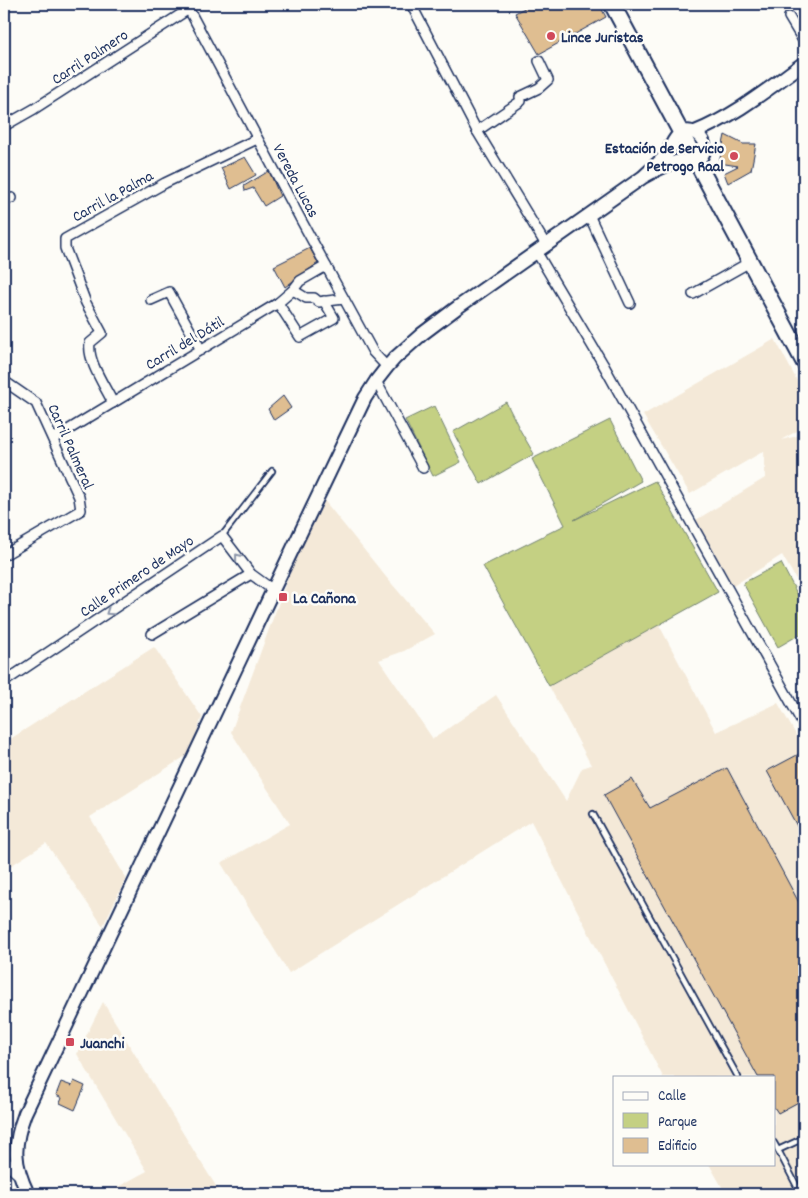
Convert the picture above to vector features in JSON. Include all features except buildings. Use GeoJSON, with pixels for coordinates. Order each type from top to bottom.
{"type":"FeatureCollection","features":[{"type":"Feature","properties":{"kind":"highway"},"geometry":{"type":"LineString","coordinates":[[612,4],[683,136],[689,161],[750,262],[804,362]]}},
{"type":"Feature","properties":{"kind":"main road"},"geometry":{"type":"LineString","coordinates":[[28,1194],[17,1165],[16,1148],[19,1130],[25,1113],[357,414],[376,381],[395,358],[422,334],[450,312],[643,177],[683,136],[716,123],[732,114],[804,63]]}},
{"type":"Feature","properties":{"kind":"main road"},"geometry":{"type":"LineString","coordinates":[[643,177],[666,166],[700,158],[704,148],[719,127],[732,114]]}},
{"type":"Feature","properties":{"kind":"main road"},"geometry":{"type":"LineString","coordinates":[[683,136],[702,139],[704,148]]}},
{"type":"Feature","properties":{"kind":"street"},"geometry":{"type":"LineString","coordinates":[[411,4],[477,131],[603,364],[804,726]]}},
{"type":"Feature","properties":{"kind":"street","name":"Carril Palmero"},"geometry":{"type":"LineString","coordinates":[[4,126],[34,109],[188,7]]}},
{"type":"Feature","properties":{"kind":"street","name":"Vereda Lucas"},"geometry":{"type":"LineString","coordinates":[[188,7],[373,352],[387,367]]}},
{"type":"Feature","properties":{"kind":"street"},"geometry":{"type":"LineString","coordinates":[[789,17],[804,42]]}},
{"type":"Feature","properties":{"kind":"street"},"geometry":{"type":"LineString","coordinates":[[477,131],[521,102],[520,97],[539,88],[548,80],[539,61]]}},
{"type":"Feature","properties":{"kind":"street","name":"Carril la Palma"},"geometry":{"type":"LineString","coordinates":[[113,403],[92,361],[89,349],[90,343],[102,333],[86,304],[65,248],[65,239],[164,183],[258,139]]}},
{"type":"Feature","properties":{"kind":"street"},"geometry":{"type":"LineString","coordinates":[[589,215],[630,302]]}},
{"type":"Feature","properties":{"kind":"street"},"geometry":{"type":"LineString","coordinates":[[693,294],[750,262]]}},
{"type":"Feature","properties":{"kind":"street","name":"Carril del Dátil"},"geometry":{"type":"LineString","coordinates":[[53,439],[278,303],[300,281],[326,266]]}},
{"type":"Feature","properties":{"kind":"street"},"geometry":{"type":"LineString","coordinates":[[293,290],[306,298],[314,298],[319,302],[344,299]]}},
{"type":"Feature","properties":{"kind":"street"},"geometry":{"type":"LineString","coordinates":[[151,300],[169,292],[201,350]]}},
{"type":"Feature","properties":{"kind":"street"},"geometry":{"type":"LineString","coordinates":[[278,303],[300,337],[334,318],[324,302]]}},
{"type":"Feature","properties":{"kind":"street","name":"Carril Palmeral"},"geometry":{"type":"LineString","coordinates":[[4,381],[36,403],[80,497],[81,510],[4,555]]}},
{"type":"Feature","properties":{"kind":"street"},"geometry":{"type":"LineString","coordinates":[[376,381],[423,468]]}},
{"type":"Feature","properties":{"kind":"street"},"geometry":{"type":"LineString","coordinates":[[222,536],[251,574],[273,590]]}},
{"type":"Feature","properties":{"kind":"street","name":"Calle Primero de Mayo"},"geometry":{"type":"LineString","coordinates":[[4,682],[222,536]]}},
{"type":"Feature","properties":{"kind":"street"},"geometry":{"type":"LineString","coordinates":[[152,634],[251,574]]}},
{"type":"Feature","properties":{"kind":"street"},"geometry":{"type":"LineString","coordinates":[[4,1159],[20,1176]]}},
{"type":"Feature","properties":{"kind":"lane"},"geometry":{"type":"LineString","coordinates":[[222,536],[272,471]]}},
{"type":"Feature","properties":{"kind":"lane"},"geometry":{"type":"LineString","coordinates":[[593,814],[737,1076]]}},
{"type":"Feature","properties":{"kind":"lane"},"geometry":{"type":"LineString","coordinates":[[778,1150],[804,1138]]}},
{"type":"Feature","properties":{"kind":"lane"},"geometry":{"type":"LineString","coordinates":[[776,1146],[801,1194]]}},
{"type":"Feature","properties":{"kind":"shaded area"},"geometry":{"type":"Polygon","coordinates":[[[775,339],[804,394],[804,427],[781,440],[801,435],[804,439],[804,593],[782,555],[733,586],[696,520],[765,478],[764,451],[690,494],[643,415],[775,339]]]}},
{"type":"Feature","properties":{"kind":"shaded area"},"geometry":{"type":"Polygon","coordinates":[[[319,494],[435,634],[404,651],[379,660],[433,739],[496,695],[566,801],[582,768],[591,765],[549,686],[659,625],[716,732],[778,703],[804,749],[804,1194],[726,1194],[710,1166],[776,1166],[776,1076],[662,1076],[531,821],[289,973],[221,863],[290,824],[231,732],[319,494]]]}},
{"type":"Feature","properties":{"kind":"shaded area"},"geometry":{"type":"Polygon","coordinates":[[[154,647],[202,717],[189,754],[90,817],[126,878],[103,926],[46,843],[4,870],[4,743],[154,647]]]}},
{"type":"Feature","properties":{"kind":"shaded area"},"geometry":{"type":"Polygon","coordinates":[[[103,1002],[221,1194],[105,1194],[147,1171],[77,1054],[103,1002]]]}},
{"type":"Feature","properties":{"kind":"green space"},"geometry":{"type":"Polygon","coordinates":[[[506,402],[534,454],[481,484],[453,432],[506,402]]]}},
{"type":"Feature","properties":{"kind":"green space"},"geometry":{"type":"Polygon","coordinates":[[[434,406],[461,462],[433,476],[405,420],[434,406]]]}},
{"type":"Feature","properties":{"kind":"green space"},"geometry":{"type":"Polygon","coordinates":[[[610,420],[641,481],[574,520],[655,481],[718,592],[549,686],[483,566],[565,525],[532,459],[610,420]]]}},
{"type":"Feature","properties":{"kind":"green space"},"geometry":{"type":"Polygon","coordinates":[[[781,563],[804,607],[804,632],[778,647],[743,583],[781,563]]]}},
{"type":"Feature","properties":{"kind":"place","name":"Lince Juristas"},"geometry":{"type":"Point","coordinates":[551,36]}},
{"type":"Feature","properties":{"kind":"place","name":"Estación de Servicio Petrogo Raal"},"geometry":{"type":"Point","coordinates":[734,156]}},
{"type":"Feature","properties":{"kind":"place","name":"La Cañona"},"geometry":{"type":"Point","coordinates":[283,597]}},
{"type":"Feature","properties":{"kind":"place","name":"Juanchi"},"geometry":{"type":"Point","coordinates":[70,1042]}}]}
